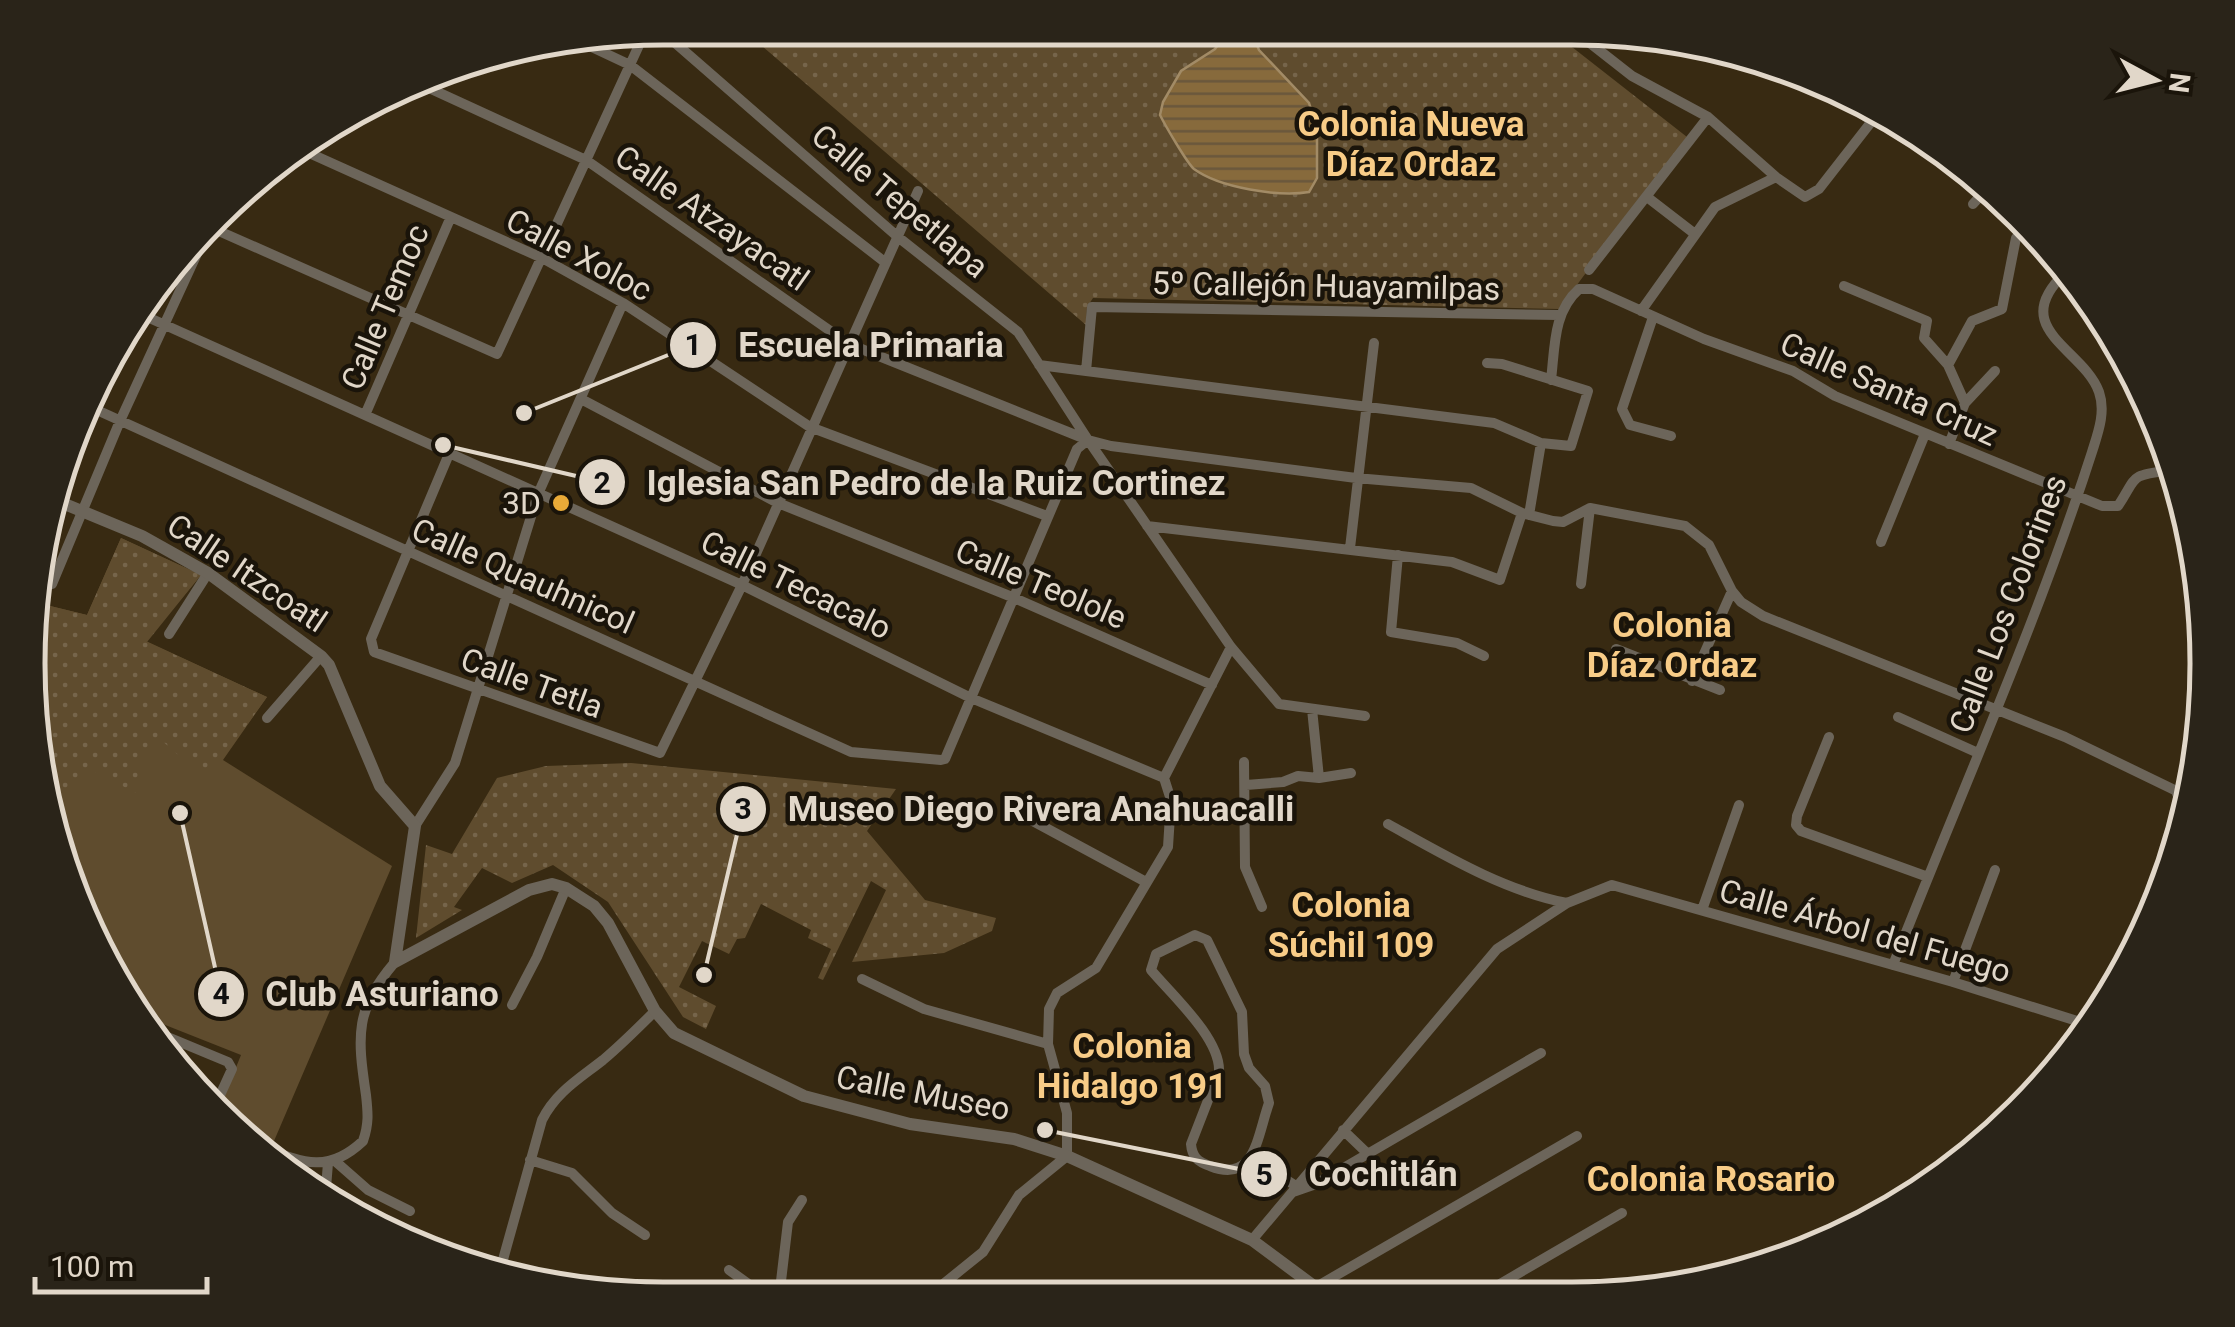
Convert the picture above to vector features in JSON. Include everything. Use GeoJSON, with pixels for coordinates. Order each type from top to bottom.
{"type":"FeatureCollection","features":[{"type":"Feature","properties":{"kind":"street","name":"Calle Tepetlapa"},"geometry":{"type":"LineString","coordinates":[[678,45],[898,236],[1018,332],[1231,647],[1279,704],[1365,716]]}},
{"type":"Feature","properties":{"kind":"street"},"geometry":{"type":"LineString","coordinates":[[221,232],[497,354],[639,46]]}},
{"type":"Feature","properties":{"kind":"street"},"geometry":{"type":"LineString","coordinates":[[1593,46],[1632,76],[1708,117],[1776,177],[1805,197],[1819,189],[1871,123]]}},
{"type":"Feature","properties":{"kind":"street"},"geometry":{"type":"LineString","coordinates":[[594,49],[630,65],[886,264]]}},
{"type":"Feature","properties":{"kind":"street","name":"Calle Atzayacatl"},"geometry":{"type":"LineString","coordinates":[[432,90],[586,160],[849,344],[1088,440],[1356,478],[1471,488],[1526,514]]}},
{"type":"Feature","properties":{"kind":"street"},"geometry":{"type":"LineString","coordinates":[[1589,270],[1708,117]]}},
{"type":"Feature","properties":{"kind":"street","name":"Calle Xoloc"},"geometry":{"type":"LineString","coordinates":[[312,155],[542,258],[623,303],[810,426],[1047,516]]}},
{"type":"Feature","properties":{"kind":"street"},"geometry":{"type":"LineString","coordinates":[[1640,310],[1715,207],[1776,177]]}},
{"type":"Feature","properties":{"kind":"street"},"geometry":{"type":"LineString","coordinates":[[697,683],[918,190]]}},
{"type":"Feature","properties":{"kind":"street"},"geometry":{"type":"LineString","coordinates":[[1647,197],[1695,234]]}},
{"type":"Feature","properties":{"kind":"street"},"geometry":{"type":"LineString","coordinates":[[1973,204],[1979,198]]}},
{"type":"Feature","properties":{"kind":"street","name":"Calle Temoc"},"geometry":{"type":"LineString","coordinates":[[366,415],[450,219]]}},
{"type":"Feature","properties":{"kind":"street"},"geometry":{"type":"LineString","coordinates":[[1948,365],[1972,321],[2002,309],[2016,238]]}},
{"type":"Feature","properties":{"kind":"street"},"geometry":{"type":"LineString","coordinates":[[52,574],[194,261]]}},
{"type":"Feature","properties":{"kind":"street","name":"Calle Los Colorines"},"geometry":{"type":"LineString","coordinates":[[1893,964],[1997,708],[2077,496],[2103,409],[2098,388],[2052,335],[2043,313],[2049,288],[2057,281]]}},
{"type":"Feature","properties":{"kind":"street"},"geometry":{"type":"LineString","coordinates":[[1844,286],[1928,321],[1924,338],[1948,365],[1965,403]]}},
{"type":"Feature","properties":{"kind":"street","name":"Calle Santa Cruz"},"geometry":{"type":"LineString","coordinates":[[1559,315],[1564,302],[1579,288],[1593,289],[1704,339],[1793,371],[1834,396],[2102,506],[2118,506],[2138,476],[2159,472]]}},
{"type":"Feature","properties":{"kind":"street"},"geometry":{"type":"LineString","coordinates":[[396,962],[415,826],[455,763],[538,494],[623,303]]}},
{"type":"Feature","properties":{"kind":"street","name":"5º Callejón Huayamilpas"},"geometry":{"type":"LineString","coordinates":[[1086,372],[1092,307],[1559,315]]}},
{"type":"Feature","properties":{"kind":"street"},"geometry":{"type":"LineString","coordinates":[[1551,380],[1559,315]]}},
{"type":"Feature","properties":{"kind":"street"},"geometry":{"type":"LineString","coordinates":[[1654,316],[1622,410],[1630,425],[1672,436]]}},
{"type":"Feature","properties":{"kind":"street","name":"Calle Tecacalo"},"geometry":{"type":"LineString","coordinates":[[151,318],[742,584],[971,698],[1164,778]]}},
{"type":"Feature","properties":{"kind":"street"},"geometry":{"type":"LineString","coordinates":[[1350,548],[1374,344]]}},
{"type":"Feature","properties":{"kind":"street"},"geometry":{"type":"LineString","coordinates":[[1039,365],[1494,423],[1542,443],[1571,446],[1588,390],[1487,363]]}},
{"type":"Feature","properties":{"kind":"street"},"geometry":{"type":"LineString","coordinates":[[1948,444],[1965,403],[1994,371]]}},
{"type":"Feature","properties":{"kind":"street","name":"Calle Teolole"},"geometry":{"type":"LineString","coordinates":[[581,399],[778,503],[1012,597],[1212,685]]}},
{"type":"Feature","properties":{"kind":"street","name":"Calle Quauhnicol"},"geometry":{"type":"LineString","coordinates":[[99,411],[857,754],[945,759],[971,698]]}},
{"type":"Feature","properties":{"kind":"street"},"geometry":{"type":"LineString","coordinates":[[1881,542],[1925,434]]}},
{"type":"Feature","properties":{"kind":"street"},"geometry":{"type":"LineString","coordinates":[[971,698],[1077,449],[1088,440]]}},
{"type":"Feature","properties":{"kind":"street"},"geometry":{"type":"LineString","coordinates":[[1147,526],[1452,562],[1500,580],[1526,514],[1542,443]]}},
{"type":"Feature","properties":{"kind":"street"},"geometry":{"type":"LineString","coordinates":[[408,552],[449,454]]}},
{"type":"Feature","properties":{"kind":"street","name":"Calle Itzcoatl"},"geometry":{"type":"LineString","coordinates":[[66,505],[142,536],[208,573],[322,656],[380,786],[415,826]]}},
{"type":"Feature","properties":{"kind":"street"},"geometry":{"type":"LineString","coordinates":[[1526,514],[1563,522],[1590,508],[1686,526],[1709,545],[1732,591],[1763,616],[1997,708],[2116,760],[2176,793]]}},
{"type":"Feature","properties":{"kind":"street"},"geometry":{"type":"LineString","coordinates":[[1581,584],[1590,508]]}},
{"type":"Feature","properties":{"kind":"street","name":"Calle Tetla"},"geometry":{"type":"LineString","coordinates":[[408,552],[371,640],[374,652],[380,655],[653,753],[666,748],[697,683]]}},
{"type":"Feature","properties":{"kind":"street"},"geometry":{"type":"LineString","coordinates":[[1398,554],[1391,632],[1457,643],[1484,656]]}},
{"type":"Feature","properties":{"kind":"street"},"geometry":{"type":"LineString","coordinates":[[168,634],[208,573]]}},
{"type":"Feature","properties":{"kind":"street"},"geometry":{"type":"LineString","coordinates":[[1692,681],[1732,591]]}},
{"type":"Feature","properties":{"kind":"street"},"geometry":{"type":"LineString","coordinates":[[946,1282],[983,1252],[1019,1195],[1067,1156],[1067,1113],[1048,1044],[1049,1009],[1055,997],[1096,968],[1168,846],[1170,793],[1164,778],[1231,647]]}},
{"type":"Feature","properties":{"kind":"street"},"geometry":{"type":"LineString","coordinates":[[1616,649],[1720,690]]}},
{"type":"Feature","properties":{"kind":"street"},"geometry":{"type":"LineString","coordinates":[[267,718],[322,656]]}},
{"type":"Feature","properties":{"kind":"street"},"geometry":{"type":"LineString","coordinates":[[1312,709],[1320,778]]}},
{"type":"Feature","properties":{"kind":"street"},"geometry":{"type":"LineString","coordinates":[[1898,717],[1978,753]]}},
{"type":"Feature","properties":{"kind":"street"},"geometry":{"type":"LineString","coordinates":[[1829,737],[1798,816],[1796,825],[1800,831],[1928,877]]}},
{"type":"Feature","properties":{"kind":"street"},"geometry":{"type":"LineString","coordinates":[[1244,762],[1244,867],[1262,908]]}},
{"type":"Feature","properties":{"kind":"street"},"geometry":{"type":"LineString","coordinates":[[1246,785],[1282,782],[1298,776],[1320,778],[1351,773]]}},
{"type":"Feature","properties":{"kind":"street"},"geometry":{"type":"LineString","coordinates":[[1702,910],[1739,805]]}},
{"type":"Feature","properties":{"kind":"street"},"geometry":{"type":"LineString","coordinates":[[1170,817],[1242,815]]}},
{"type":"Feature","properties":{"kind":"street"},"geometry":{"type":"LineString","coordinates":[[1031,820],[1146,882]]}},
{"type":"Feature","properties":{"kind":"street"},"geometry":{"type":"LineString","coordinates":[[1388,824],[1442,854],[1537,897],[1568,903]]}},
{"type":"Feature","properties":{"kind":"street"},"geometry":{"type":"LineString","coordinates":[[1953,982],[1995,870]]}},
{"type":"Feature","properties":{"kind":"street"},"geometry":{"type":"LineString","coordinates":[[294,1159],[332,1162],[363,1141],[368,1127],[361,1032],[364,1008],[374,988],[396,962],[529,890],[543,884],[566,888],[512,1005]]}},
{"type":"Feature","properties":{"kind":"street","name":"Calle Árbol del Fuego"},"geometry":{"type":"LineString","coordinates":[[1568,903],[1612,886],[1623,886],[2076,1021]]}},
{"type":"Feature","properties":{"kind":"street","name":"Calle Museo"},"geometry":{"type":"LineString","coordinates":[[566,888],[594,906],[608,923],[655,1011],[674,1033],[804,1096],[910,1124],[1014,1139],[1067,1156],[1252,1240],[1309,1282]]}},
{"type":"Feature","properties":{"kind":"street"},"geometry":{"type":"LineString","coordinates":[[1252,1240],[1497,949],[1568,903]]}},
{"type":"Feature","properties":{"kind":"street"},"geometry":{"type":"LineString","coordinates":[[1195,935],[1207,940],[1242,1012],[1244,1054],[1249,1068],[1269,1094],[1250,1157],[1245,1166],[1225,1172],[1199,1162],[1191,1153],[1190,1144],[1220,1061],[1204,1032],[1151,970],[1156,954],[1195,935]]}},
{"type":"Feature","properties":{"kind":"street"},"geometry":{"type":"LineString","coordinates":[[862,979],[924,1010],[1048,1044]]}},
{"type":"Feature","properties":{"kind":"street"},"geometry":{"type":"LineString","coordinates":[[503,1261],[548,1107],[564,1088],[604,1059],[655,1011]]}},
{"type":"Feature","properties":{"kind":"street"},"geometry":{"type":"LineString","coordinates":[[171,1037],[228,1062],[232,1069],[220,1095]]}},
{"type":"Feature","properties":{"kind":"street"},"geometry":{"type":"LineString","coordinates":[[1250,1157],[1294,1189],[1316,1184],[1541,1054]]}},
{"type":"Feature","properties":{"kind":"street"},"geometry":{"type":"LineString","coordinates":[[1344,1130],[1368,1154]]}},
{"type":"Feature","properties":{"kind":"street"},"geometry":{"type":"LineString","coordinates":[[1325,1282],[1577,1136]]}},
{"type":"Feature","properties":{"kind":"street"},"geometry":{"type":"LineString","coordinates":[[530,1160],[572,1172],[612,1213],[645,1235]]}},
{"type":"Feature","properties":{"kind":"street"},"geometry":{"type":"LineString","coordinates":[[328,1183],[332,1162]]}},
{"type":"Feature","properties":{"kind":"street"},"geometry":{"type":"LineString","coordinates":[[332,1162],[368,1190],[410,1211]]}},
{"type":"Feature","properties":{"kind":"street"},"geometry":{"type":"LineString","coordinates":[[781,1282],[788,1222],[802,1200]]}},
{"type":"Feature","properties":{"kind":"street"},"geometry":{"type":"LineString","coordinates":[[1503,1282],[1622,1213]]}},
{"type":"Feature","properties":{"kind":"street"},"geometry":{"type":"LineString","coordinates":[[729,1270],[746,1282]]}},
{"type":"Feature","properties":{"kind":"shaded area"},"geometry":{"type":"Polygon","coordinates":[[[761,45],[1569,45],[1687,137],[1559,309],[1093,298],[1087,307],[1086,325],[761,45]]]}},
{"type":"Feature","properties":{"kind":"shaded area"},"geometry":{"type":"Polygon","coordinates":[[[1218,45],[1257,45],[1309,103],[1317,129],[1317,178],[1309,192],[1250,190],[1205,176],[1194,169],[1176,144],[1160,115],[1163,102],[1181,71],[1218,45]]]}},
{"type":"Feature","properties":{"kind":"shaded area"},"geometry":{"type":"Polygon","coordinates":[[[121,538],[201,575],[146,641],[267,697],[223,760],[392,866],[274,1141],[224,1098],[241,1055],[161,1023],[149,1007],[109,937],[78,862],[50,744],[46,623],[48,605],[87,615],[121,538]]]}},
{"type":"Feature","properties":{"kind":"shaded area"},"geometry":{"type":"Polygon","coordinates":[[[121,538],[201,575],[147,642],[267,697],[207,780],[160,739],[134,769],[143,780],[136,793],[89,769],[61,800],[46,704],[48,605],[87,615],[121,538]]]}},
{"type":"Feature","properties":{"kind":"shaded area"},"geometry":{"type":"Polygon","coordinates":[[[631,763],[896,789],[867,831],[925,900],[996,918],[992,931],[944,953],[852,962],[886,890],[871,881],[823,980],[818,978],[831,949],[808,938],[811,930],[761,904],[745,938],[737,939],[729,954],[702,941],[679,987],[716,1006],[706,1029],[683,1017],[608,902],[553,865],[512,883],[482,868],[454,907],[462,910],[416,938],[426,845],[452,854],[497,778],[546,766],[631,763]]]}},
{"type":"Feature","properties":{"kind":"place","name":"Escuela Primaria"},"geometry":{"type":"Point","coordinates":[524,413]}},
{"type":"Feature","properties":{"kind":"place","name":"Iglesia San Pedro de la Ruiz Cortinez"},"geometry":{"type":"Point","coordinates":[443,445]}},
{"type":"Feature","properties":{"kind":"place","name":"3D"},"geometry":{"type":"Point","coordinates":[561,503]}},
{"type":"Feature","properties":{"kind":"place","name":"Club Asturiano"},"geometry":{"type":"Point","coordinates":[180,813]}},
{"type":"Feature","properties":{"kind":"place","name":"Museo Diego Rivera Anahuacalli"},"geometry":{"type":"Point","coordinates":[704,975]}},
{"type":"Feature","properties":{"kind":"place","name":"Cochitlán"},"geometry":{"type":"Point","coordinates":[1045,1130]}},
{"type":"Feature","properties":{"kind":"district","name":"Colonia Nueva Díaz Ordaz"},"geometry":{"type":"Point","coordinates":[1411,144]}},
{"type":"Feature","properties":{"kind":"district","name":"Colonia Díaz Ordaz"},"geometry":{"type":"Point","coordinates":[1672,645]}},
{"type":"Feature","properties":{"kind":"district","name":"Colonia Súchil 109"},"geometry":{"type":"Point","coordinates":[1351,925]}},
{"type":"Feature","properties":{"kind":"district","name":"Colonia Hidalgo 191"},"geometry":{"type":"Point","coordinates":[1132,1066]}},
{"type":"Feature","properties":{"kind":"district","name":"Colonia Rosario"},"geometry":{"type":"Point","coordinates":[1711,1179]}}]}
